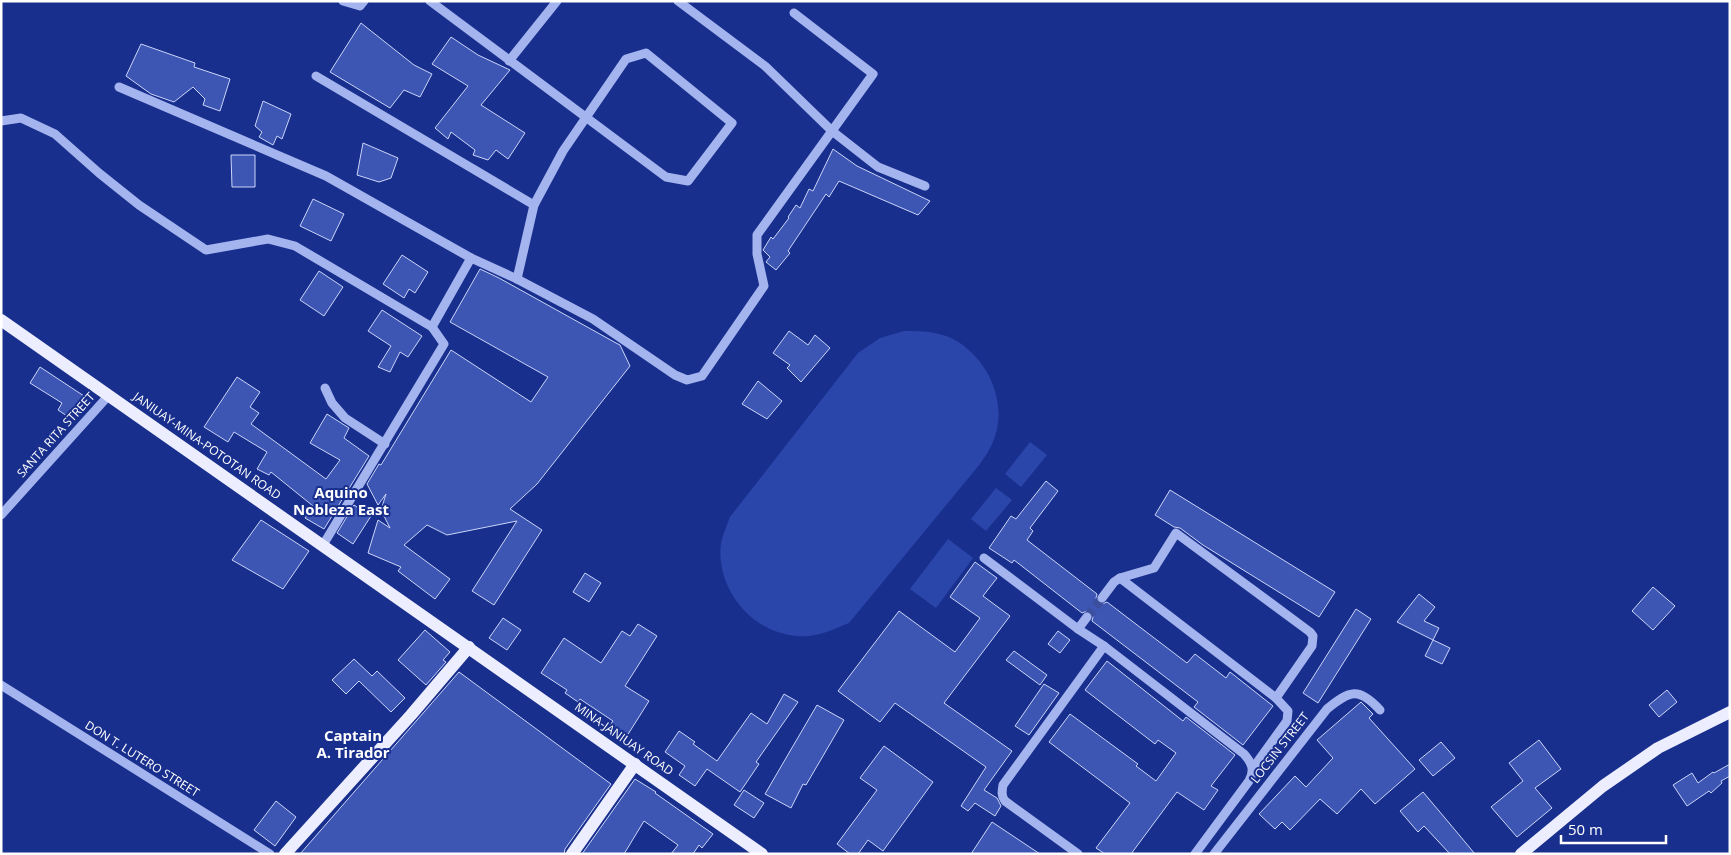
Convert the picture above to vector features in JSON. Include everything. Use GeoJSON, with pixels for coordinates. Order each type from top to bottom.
{"type":"FeatureCollection","features":[{"type":"Feature","properties":{"kind":"main road","name":"JANIUAY-MINA-POTOTAN ROAD"},"geometry":{"type":"LineString","coordinates":[[1,320],[470,647]]}},
{"type":"Feature","properties":{"kind":"main road","name":"MINA-JANIUAY ROAD"},"geometry":{"type":"LineString","coordinates":[[470,647],[762,854]]}},
{"type":"Feature","properties":{"kind":"main road"},"geometry":{"type":"LineString","coordinates":[[285,854],[470,647]]}},
{"type":"Feature","properties":{"kind":"main road"},"geometry":{"type":"LineString","coordinates":[[1521,854],[1603,786],[1658,748],[1730,712]]}},
{"type":"Feature","properties":{"kind":"main road"},"geometry":{"type":"LineString","coordinates":[[572,854],[635,764]]}},
{"type":"Feature","properties":{"kind":"street"},"geometry":{"type":"LineString","coordinates":[[343,1],[360,6],[364,1]]}},
{"type":"Feature","properties":{"kind":"street"},"geometry":{"type":"LineString","coordinates":[[430,1],[586,118],[666,177],[688,181],[732,123],[646,53],[626,59],[586,118],[563,151],[534,205],[517,279]]}},
{"type":"Feature","properties":{"kind":"street"},"geometry":{"type":"LineString","coordinates":[[509,60],[557,1]]}},
{"type":"Feature","properties":{"kind":"street"},"geometry":{"type":"LineString","coordinates":[[678,1],[765,66],[832,131],[878,167],[925,186]]}},
{"type":"Feature","properties":{"kind":"street"},"geometry":{"type":"LineString","coordinates":[[119,87],[326,176],[470,258],[517,279],[593,319],[675,375],[687,380],[702,376],[764,286],[757,254],[757,235],[873,74],[794,14]]}},
{"type":"Feature","properties":{"kind":"street"},"geometry":{"type":"LineString","coordinates":[[316,76],[534,205]]}},
{"type":"Feature","properties":{"kind":"street"},"geometry":{"type":"LineString","coordinates":[[1,121],[21,118],[55,134],[139,205],[206,250],[268,239],[295,246],[432,327],[444,344],[323,545]]}},
{"type":"Feature","properties":{"kind":"street"},"geometry":{"type":"LineString","coordinates":[[432,327],[470,258]]}},
{"type":"Feature","properties":{"kind":"street"},"geometry":{"type":"LineString","coordinates":[[325,388],[332,402],[345,418],[385,444]]}},
{"type":"Feature","properties":{"kind":"street","name":"SANTA RITA STREET"},"geometry":{"type":"LineString","coordinates":[[1,515],[109,395]]}},
{"type":"Feature","properties":{"kind":"street"},"geometry":{"type":"LineString","coordinates":[[1102,598],[1114,582],[1120,578],[1154,568],[1176,533],[1313,636],[1312,646],[1276,698]]}},
{"type":"Feature","properties":{"kind":"street"},"geometry":{"type":"LineString","coordinates":[[984,558],[1078,629],[1104,646],[1244,754],[1253,768]]}},
{"type":"Feature","properties":{"kind":"street"},"geometry":{"type":"LineString","coordinates":[[1120,578],[1276,698],[1288,711],[1287,720],[1253,768],[1249,781],[1195,854]]}},
{"type":"Feature","properties":{"kind":"street"},"geometry":{"type":"LineString","coordinates":[[1078,629],[1087,617]]}},
{"type":"Feature","properties":{"kind":"street"},"geometry":{"type":"LineString","coordinates":[[1078,854],[1005,801],[1001,792],[1003,785],[1104,646]]}},
{"type":"Feature","properties":{"kind":"street","name":"DON T. LUTERO STREET"},"geometry":{"type":"LineString","coordinates":[[1,685],[270,854]]}},
{"type":"Feature","properties":{"kind":"street","name":"LOCSIN STREET"},"geometry":{"type":"LineString","coordinates":[[1214,854],[1326,709],[1341,697],[1357,693],[1368,697],[1380,710]]}},
{"type":"Feature","properties":{"kind":"shaded area"},"geometry":{"type":"Polygon","coordinates":[[[904,331],[929,332],[947,336],[966,347],[977,358],[993,384],[997,399],[999,414],[997,429],[991,447],[980,464],[849,623],[811,636],[781,633],[765,627],[740,605],[724,576],[721,560],[721,543],[730,517],[858,353],[880,338],[904,331]]]}},
{"type":"Feature","properties":{"kind":"shaded area"},"geometry":{"type":"Polygon","coordinates":[[[1030,442],[1047,455],[1021,487],[1005,474],[1030,442]]]}},
{"type":"Feature","properties":{"kind":"shaded area"},"geometry":{"type":"Polygon","coordinates":[[[996,488],[1012,500],[986,531],[971,519],[996,488]]]}},
{"type":"Feature","properties":{"kind":"shaded area"},"geometry":{"type":"Polygon","coordinates":[[[948,539],[973,558],[936,608],[910,589],[948,539]]]}},
{"type":"Feature","properties":{"kind":"building"},"geometry":{"type":"Polygon","coordinates":[[[361,23],[414,65],[432,74],[420,97],[404,90],[390,108],[330,72],[361,23]]]}},
{"type":"Feature","properties":{"kind":"building"},"geometry":{"type":"Polygon","coordinates":[[[451,37],[478,55],[510,70],[481,105],[525,133],[508,159],[496,150],[488,160],[473,155],[475,150],[451,132],[448,139],[435,128],[468,86],[432,64],[451,37]]]}},
{"type":"Feature","properties":{"kind":"building"},"geometry":{"type":"Polygon","coordinates":[[[141,44],[195,63],[194,67],[230,79],[220,111],[203,105],[205,99],[193,87],[174,102],[151,94],[126,76],[141,44]]]}},
{"type":"Feature","properties":{"kind":"building"},"geometry":{"type":"Polygon","coordinates":[[[263,101],[291,114],[282,139],[277,136],[273,145],[259,137],[262,132],[255,126],[263,101]]]}},
{"type":"Feature","properties":{"kind":"building"},"geometry":{"type":"Polygon","coordinates":[[[363,143],[398,158],[391,178],[379,182],[357,175],[363,143]]]}},
{"type":"Feature","properties":{"kind":"building"},"geometry":{"type":"Polygon","coordinates":[[[833,149],[857,166],[930,201],[918,215],[839,181],[829,197],[826,194],[788,251],[790,253],[776,270],[766,262],[770,257],[763,250],[771,237],[773,239],[789,218],[796,205],[800,208],[809,189],[813,191],[833,149]]]}},
{"type":"Feature","properties":{"kind":"building"},"geometry":{"type":"Polygon","coordinates":[[[231,155],[255,155],[255,187],[232,187],[231,155]]]}},
{"type":"Feature","properties":{"kind":"building"},"geometry":{"type":"Polygon","coordinates":[[[313,199],[344,214],[331,241],[300,226],[313,199]]]}},
{"type":"Feature","properties":{"kind":"building"},"geometry":{"type":"Polygon","coordinates":[[[402,255],[428,272],[415,293],[409,289],[404,298],[383,284],[402,255]]]}},
{"type":"Feature","properties":{"kind":"building"},"geometry":{"type":"Polygon","coordinates":[[[480,269],[620,345],[630,366],[537,484],[510,509],[542,530],[494,605],[472,591],[517,521],[447,535],[427,525],[404,545],[450,579],[435,599],[398,571],[401,567],[368,553],[378,520],[390,528],[381,510],[386,494],[378,505],[367,484],[379,464],[381,465],[451,350],[531,402],[548,377],[450,322],[480,269]]]}},
{"type":"Feature","properties":{"kind":"building"},"geometry":{"type":"Polygon","coordinates":[[[319,271],[343,287],[324,316],[300,300],[319,271]]]}},
{"type":"Feature","properties":{"kind":"building"},"geometry":{"type":"Polygon","coordinates":[[[382,310],[422,336],[408,357],[400,352],[390,372],[378,367],[391,346],[368,331],[382,310]]]}},
{"type":"Feature","properties":{"kind":"building"},"geometry":{"type":"Polygon","coordinates":[[[789,331],[808,345],[815,335],[830,348],[801,382],[787,368],[790,365],[773,353],[789,331]]]}},
{"type":"Feature","properties":{"kind":"building"},"geometry":{"type":"Polygon","coordinates":[[[40,367],[84,396],[70,418],[58,410],[62,403],[30,383],[40,367]]]}},
{"type":"Feature","properties":{"kind":"building"},"geometry":{"type":"Polygon","coordinates":[[[237,377],[260,392],[250,407],[259,413],[251,424],[326,479],[340,460],[310,443],[327,414],[349,428],[344,438],[369,456],[324,529],[305,518],[313,506],[271,472],[269,475],[257,469],[267,452],[234,432],[228,442],[204,427],[237,377]]]}},
{"type":"Feature","properties":{"kind":"building"},"geometry":{"type":"Polygon","coordinates":[[[758,381],[782,401],[767,419],[742,404],[758,381]]]}},
{"type":"Feature","properties":{"kind":"building"},"geometry":{"type":"Polygon","coordinates":[[[1046,481],[1058,491],[1030,528],[1033,531],[1027,540],[1097,594],[1098,603],[1107,602],[1187,663],[1195,654],[1226,678],[1230,672],[1273,706],[1243,745],[1194,707],[1198,702],[1092,621],[1091,612],[1082,613],[1014,560],[1012,563],[989,548],[1011,516],[1016,519],[1046,481]]]}},
{"type":"Feature","properties":{"kind":"building"},"geometry":{"type":"Polygon","coordinates":[[[1170,490],[1335,592],[1319,617],[1203,545],[1180,528],[1174,527],[1155,515],[1170,490]]]}},
{"type":"Feature","properties":{"kind":"building"},"geometry":{"type":"Polygon","coordinates":[[[354,505],[371,516],[353,544],[337,533],[354,505]]]}},
{"type":"Feature","properties":{"kind":"building"},"geometry":{"type":"Polygon","coordinates":[[[261,520],[309,551],[283,589],[232,560],[261,520]]]}},
{"type":"Feature","properties":{"kind":"building"},"geometry":{"type":"Polygon","coordinates":[[[975,562],[997,578],[983,596],[1010,616],[944,703],[1012,751],[984,790],[997,798],[1001,806],[995,816],[975,803],[968,811],[961,806],[986,767],[895,703],[880,722],[838,691],[899,611],[955,652],[980,618],[950,597],[975,562]]]}},
{"type":"Feature","properties":{"kind":"building"},"geometry":{"type":"Polygon","coordinates":[[[585,573],[601,583],[589,602],[573,592],[585,573]]]}},
{"type":"Feature","properties":{"kind":"building"},"geometry":{"type":"Polygon","coordinates":[[[1653,587],[1675,606],[1653,630],[1632,611],[1653,587]]]}},
{"type":"Feature","properties":{"kind":"building"},"geometry":{"type":"Polygon","coordinates":[[[1419,594],[1435,607],[1424,621],[1439,628],[1433,640],[1397,622],[1419,594]]]}},
{"type":"Feature","properties":{"kind":"building"},"geometry":{"type":"Polygon","coordinates":[[[1356,609],[1371,619],[1318,703],[1303,693],[1356,609]]]}},
{"type":"Feature","properties":{"kind":"building"},"geometry":{"type":"Polygon","coordinates":[[[503,618],[521,630],[507,650],[489,638],[503,618]]]}},
{"type":"Feature","properties":{"kind":"building"},"geometry":{"type":"Polygon","coordinates":[[[638,624],[657,636],[625,686],[649,701],[625,739],[608,728],[613,721],[580,699],[578,702],[565,693],[567,690],[541,673],[564,638],[601,663],[622,631],[630,636],[638,624]]]}},
{"type":"Feature","properties":{"kind":"building"},"geometry":{"type":"Polygon","coordinates":[[[425,630],[450,652],[443,660],[446,662],[426,685],[398,660],[425,630]]]}},
{"type":"Feature","properties":{"kind":"building"},"geometry":{"type":"Polygon","coordinates":[[[1058,631],[1070,640],[1060,653],[1048,644],[1058,631]]]}},
{"type":"Feature","properties":{"kind":"building"},"geometry":{"type":"Polygon","coordinates":[[[1433,640],[1450,648],[1442,664],[1425,656],[1433,640]]]}},
{"type":"Feature","properties":{"kind":"building"},"geometry":{"type":"Polygon","coordinates":[[[1014,651],[1047,675],[1040,685],[1006,660],[1014,651]]]}},
{"type":"Feature","properties":{"kind":"building"},"geometry":{"type":"Polygon","coordinates":[[[354,659],[372,676],[377,671],[405,698],[391,712],[359,681],[346,694],[332,680],[354,659]]]}},
{"type":"Feature","properties":{"kind":"building"},"geometry":{"type":"Polygon","coordinates":[[[1107,661],[1183,721],[1186,717],[1235,755],[1211,786],[1218,790],[1204,810],[1177,792],[1131,854],[1105,854],[1096,848],[1130,803],[1049,742],[1070,714],[1138,764],[1136,766],[1156,781],[1176,753],[1158,740],[1155,744],[1085,690],[1107,661]]]}},
{"type":"Feature","properties":{"kind":"building"},"geometry":{"type":"Polygon","coordinates":[[[459,672],[611,784],[565,849],[564,854],[300,854],[459,672]]]}},
{"type":"Feature","properties":{"kind":"building"},"geometry":{"type":"Polygon","coordinates":[[[1044,684],[1059,693],[1029,735],[1015,726],[1044,684]]]}},
{"type":"Feature","properties":{"kind":"building"},"geometry":{"type":"Polygon","coordinates":[[[1667,690],[1677,702],[1659,717],[1649,705],[1667,690]]]}},
{"type":"Feature","properties":{"kind":"building"},"geometry":{"type":"Polygon","coordinates":[[[784,694],[798,702],[756,762],[759,764],[740,792],[707,769],[695,786],[679,775],[685,766],[665,752],[679,731],[695,742],[693,744],[717,761],[751,713],[767,724],[784,694]]]}},
{"type":"Feature","properties":{"kind":"building"},"geometry":{"type":"Polygon","coordinates":[[[1361,702],[1373,714],[1369,718],[1415,769],[1375,804],[1361,789],[1337,814],[1320,799],[1290,830],[1282,822],[1275,829],[1259,814],[1295,776],[1306,787],[1333,758],[1317,740],[1361,702]]]}},
{"type":"Feature","properties":{"kind":"building"},"geometry":{"type":"Polygon","coordinates":[[[817,705],[844,720],[806,785],[803,784],[791,808],[765,794],[817,705]]]}},
{"type":"Feature","properties":{"kind":"building"},"geometry":{"type":"Polygon","coordinates":[[[1539,740],[1561,769],[1535,788],[1552,808],[1517,837],[1491,807],[1523,781],[1509,763],[1539,740]]]}},
{"type":"Feature","properties":{"kind":"building"},"geometry":{"type":"Polygon","coordinates":[[[1441,742],[1455,758],[1433,776],[1419,760],[1441,742]]]}},
{"type":"Feature","properties":{"kind":"building"},"geometry":{"type":"Polygon","coordinates":[[[884,746],[933,782],[883,851],[868,840],[858,854],[850,854],[837,844],[877,790],[860,778],[884,746]]]}},
{"type":"Feature","properties":{"kind":"building"},"geometry":{"type":"Polygon","coordinates":[[[1730,764],[1730,776],[1721,781],[1722,783],[1711,793],[1709,791],[1687,806],[1673,785],[1692,773],[1698,783],[1713,772],[1730,764]]]}},
{"type":"Feature","properties":{"kind":"building"},"geometry":{"type":"Polygon","coordinates":[[[635,779],[713,834],[702,848],[699,845],[693,854],[671,854],[678,845],[644,821],[624,854],[582,854],[635,779]]]}},
{"type":"Feature","properties":{"kind":"building"},"geometry":{"type":"Polygon","coordinates":[[[744,790],[764,803],[754,818],[734,805],[744,790]]]}},
{"type":"Feature","properties":{"kind":"building"},"geometry":{"type":"Polygon","coordinates":[[[1423,792],[1475,854],[1450,854],[1424,826],[1418,832],[1400,811],[1423,792]]]}},
{"type":"Feature","properties":{"kind":"building"},"geometry":{"type":"Polygon","coordinates":[[[276,801],[296,817],[275,846],[254,830],[276,801]]]}},
{"type":"Feature","properties":{"kind":"building"},"geometry":{"type":"Polygon","coordinates":[[[992,822],[1040,854],[971,854],[992,822]]]}},
{"type":"Feature","properties":{"kind":"tunnel"},"geometry":{"type":"LineString","coordinates":[[1087,617],[1102,598]]}},
{"type":"Feature","properties":{"kind":"district","name":"Aquino Nobleza East"},"geometry":{"type":"Point","coordinates":[341,502]}},
{"type":"Feature","properties":{"kind":"district","name":"Captain A. Tirador"},"geometry":{"type":"Point","coordinates":[353,744]}}]}
